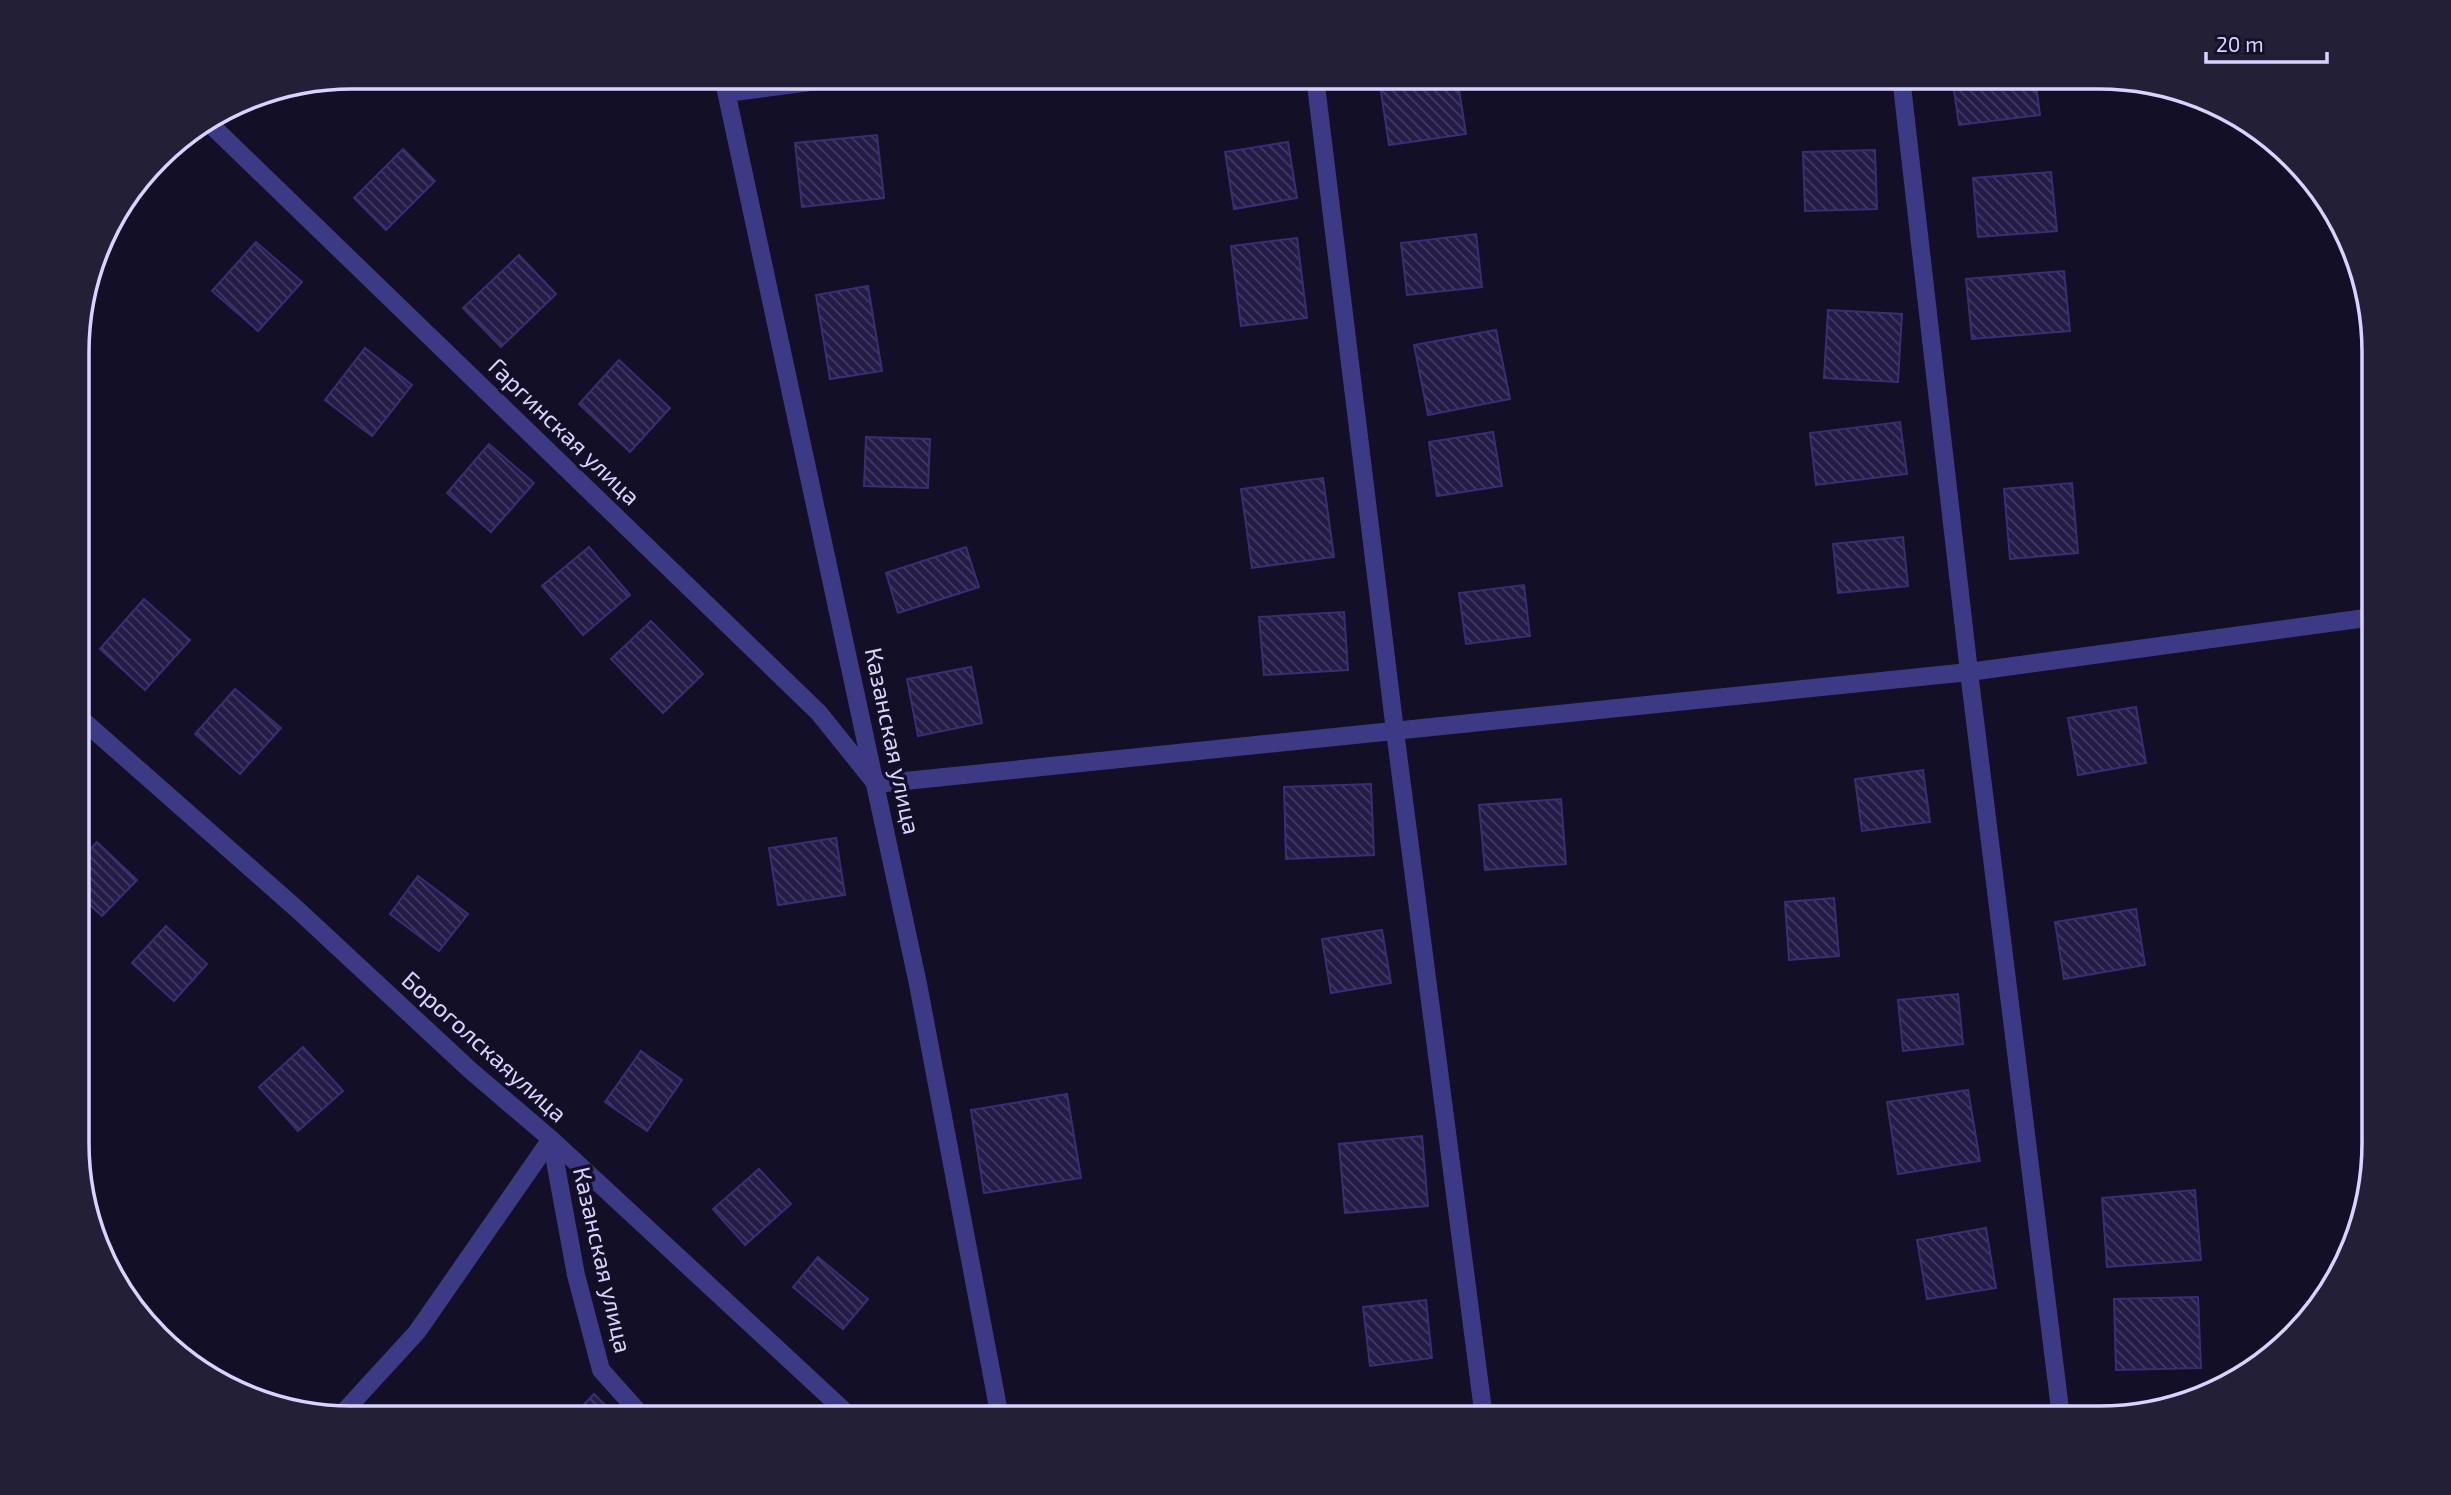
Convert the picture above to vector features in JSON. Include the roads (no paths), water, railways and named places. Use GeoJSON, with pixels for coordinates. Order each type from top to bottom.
{"type":"FeatureCollection","features":[{"type":"Feature","properties":{"kind":"street","name":"Казанская улица"},"geometry":{"type":"LineString","coordinates":[[726,89],[918,984],[998,1406]]}},
{"type":"Feature","properties":{"kind":"street"},"geometry":{"type":"LineString","coordinates":[[1316,89],[1395,731],[1482,1406]]}},
{"type":"Feature","properties":{"kind":"street"},"geometry":{"type":"LineString","coordinates":[[1902,89],[1969,672],[2060,1406]]}},
{"type":"Feature","properties":{"kind":"street","name":"Гаргинская улица"},"geometry":{"type":"LineString","coordinates":[[215,129],[820,713],[876,784]]}},
{"type":"Feature","properties":{"kind":"street"},"geometry":{"type":"LineString","coordinates":[[876,784],[1969,672],[2362,618]]}},
{"type":"Feature","properties":{"kind":"street","name":"Бороголскаяулица"},"geometry":{"type":"LineString","coordinates":[[89,725],[299,911],[470,1070],[551,1139],[839,1406]]}},
{"type":"Feature","properties":{"kind":"street","name":"Казанская улица"},"geometry":{"type":"LineString","coordinates":[[551,1139],[576,1275],[601,1370],[633,1406]]}},
{"type":"Feature","properties":{"kind":"street"},"geometry":{"type":"LineString","coordinates":[[349,1406],[417,1332],[551,1139]]}}]}
